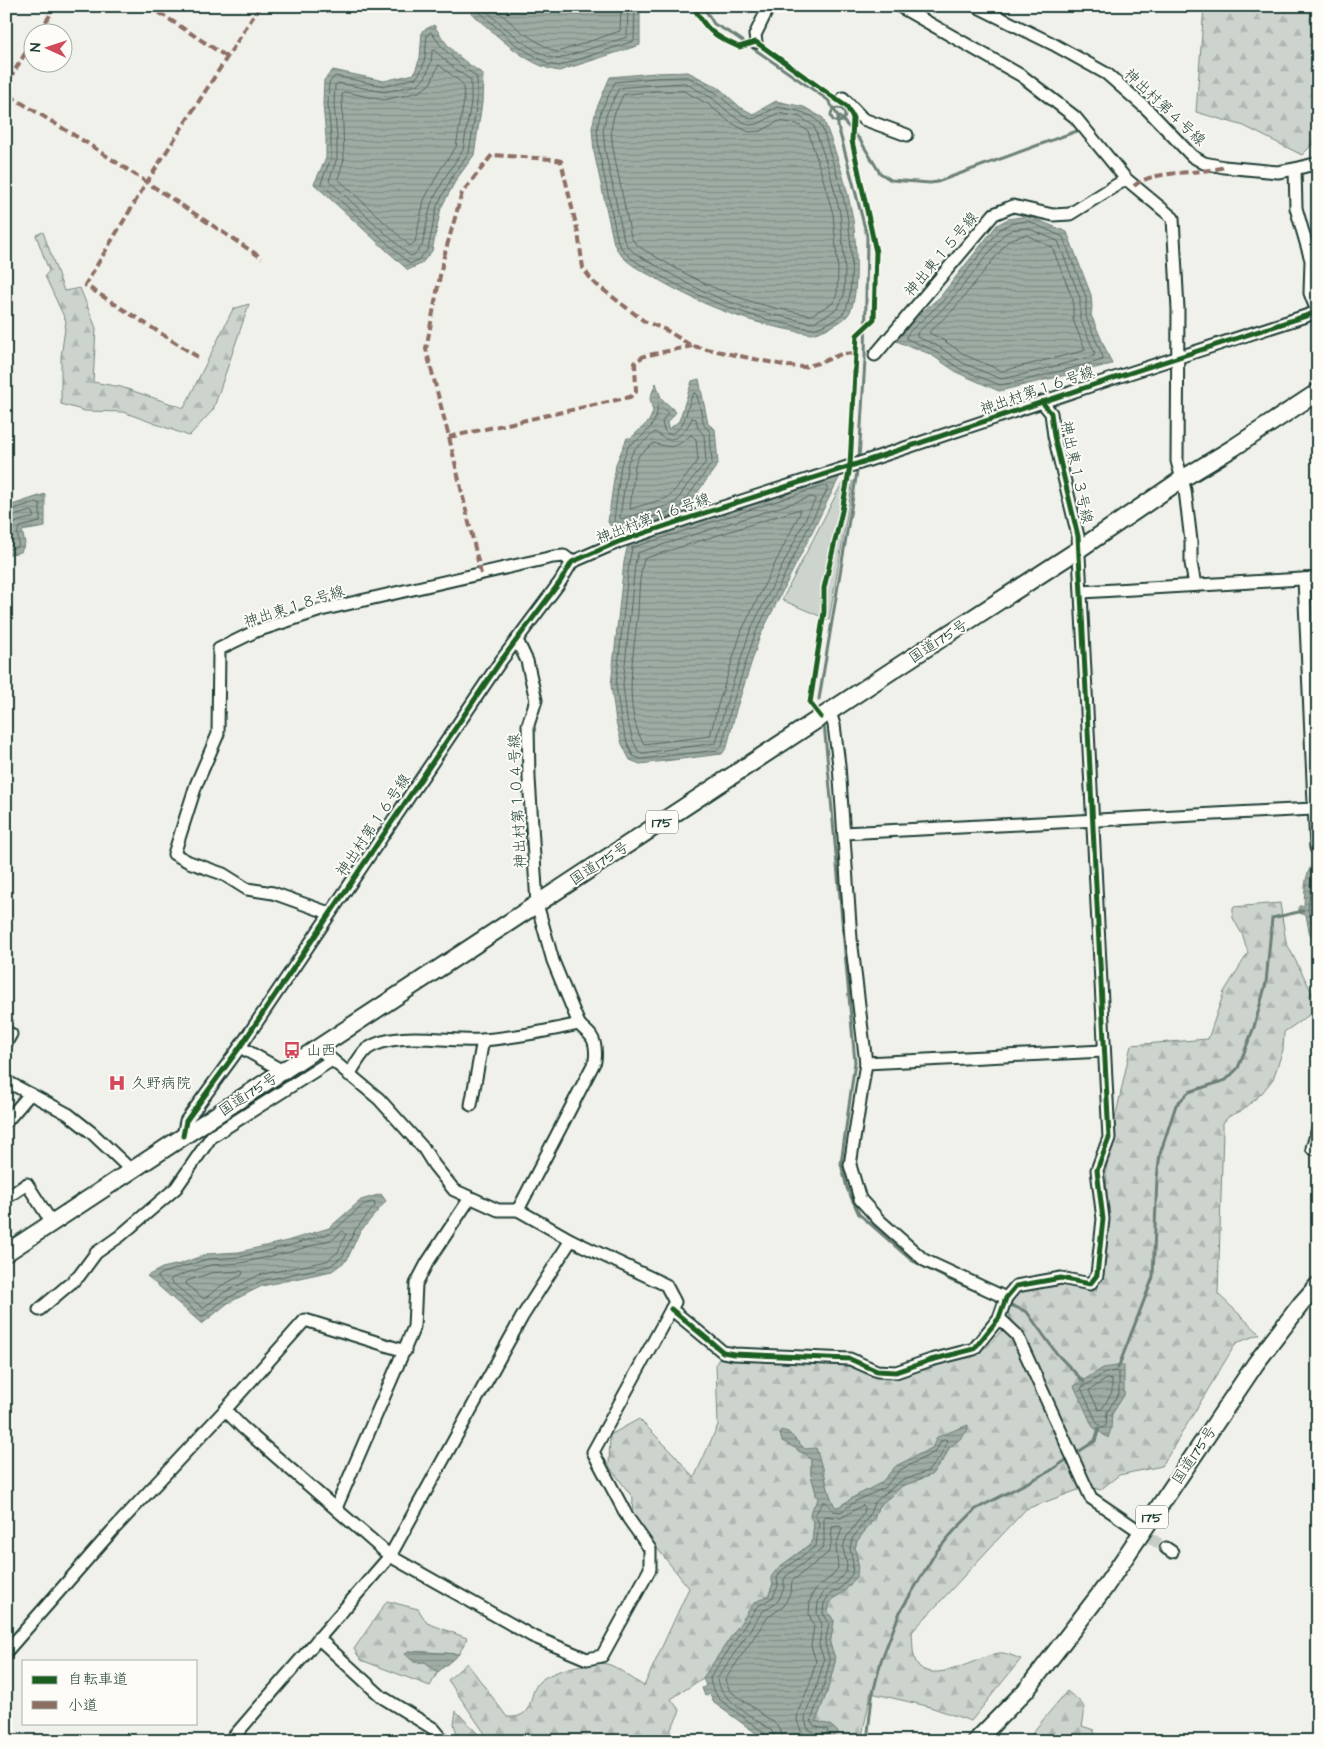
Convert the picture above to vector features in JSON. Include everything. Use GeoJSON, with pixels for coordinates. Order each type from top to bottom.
{"type":"FeatureCollection","features":[{"type":"Feature","properties":{"kind":"highway","name":"国道175号"},"geometry":{"type":"LineString","coordinates":[[6,1253],[1078,550],[1182,479],[1318,392]]}},
{"type":"Feature","properties":{"kind":"highway","name":"国道175号"},"geometry":{"type":"LineString","coordinates":[[976,1741],[1027,1689],[1103,1590],[1256,1363],[1318,1285]]}},
{"type":"Feature","properties":{"kind":"street"},"geometry":{"type":"LineString","coordinates":[[756,42],[754,35],[769,6]]}},
{"type":"Feature","properties":{"kind":"street"},"geometry":{"type":"LineString","coordinates":[[899,6],[1022,76],[1075,117],[1126,179],[1173,218],[1178,309],[1177,462],[1182,479],[1191,541],[1190,563],[1195,585]]}},
{"type":"Feature","properties":{"kind":"street","name":"神出村第４号線"},"geometry":{"type":"LineString","coordinates":[[976,6],[1053,44],[1107,74],[1148,109],[1192,156],[1204,163],[1224,168],[1278,172],[1318,163]]}},
{"type":"Feature","properties":{"kind":"street"},"geometry":{"type":"LineString","coordinates":[[843,98],[863,118],[907,136]]}},
{"type":"Feature","properties":{"kind":"street"},"geometry":{"type":"LineString","coordinates":[[1295,169],[1296,208],[1311,260],[1310,293],[1317,313]]}},
{"type":"Feature","properties":{"kind":"street","name":"神出東１５号線"},"geometry":{"type":"LineString","coordinates":[[874,356],[994,214],[1013,206],[1054,215],[1070,214],[1126,179]]}},
{"type":"Feature","properties":{"kind":"street","name":"神出村第１６号線"},"geometry":{"type":"LineString","coordinates":[[183,1136],[186,1121],[240,1047],[500,662],[572,562],[618,542],[1317,313]]}},
{"type":"Feature","properties":{"kind":"street","name":"神出東１３号線"},"geometry":{"type":"LineString","coordinates":[[1006,1298],[1016,1286],[1061,1278],[1090,1284],[1097,1274],[1103,1219],[1097,1170],[1109,1138],[1103,1051],[1078,536],[1054,436],[1051,413],[1042,402]]}},
{"type":"Feature","properties":{"kind":"street","name":"神出東１８号線"},"geometry":{"type":"LineString","coordinates":[[329,913],[273,893],[247,889],[223,874],[189,862],[174,854],[196,785],[218,734],[219,649],[256,631],[321,610],[553,557],[564,556],[572,562]]}},
{"type":"Feature","properties":{"kind":"street"},"geometry":{"type":"LineString","coordinates":[[1082,592],[1318,578]]}},
{"type":"Feature","properties":{"kind":"street"},"geometry":{"type":"LineString","coordinates":[[1304,579],[1316,848],[1318,848]]}},
{"type":"Feature","properties":{"kind":"street","name":"神出村第１０４号線"},"geometry":{"type":"LineString","coordinates":[[517,640],[527,661],[536,700],[528,725],[529,778],[537,904],[553,961],[579,1024],[592,1036],[596,1049],[596,1061],[518,1210]]}},
{"type":"Feature","properties":{"kind":"street"},"geometry":{"type":"LineString","coordinates":[[671,1309],[723,1352],[850,1359],[877,1371],[896,1372],[931,1360],[974,1349],[999,1318],[1006,1298],[924,1260],[879,1220],[860,1199],[850,1165],[866,1063],[851,939],[834,725],[830,712]]}},
{"type":"Feature","properties":{"kind":"street"},"geometry":{"type":"LineString","coordinates":[[844,833],[1314,809]]}},
{"type":"Feature","properties":{"kind":"street"},"geometry":{"type":"LineString","coordinates":[[349,1075],[366,1050],[391,1039],[483,1040],[543,1032],[579,1024]]}},
{"type":"Feature","properties":{"kind":"street"},"geometry":{"type":"LineString","coordinates":[[471,1105],[483,1040]]}},
{"type":"Feature","properties":{"kind":"street"},"geometry":{"type":"LineString","coordinates":[[240,1047],[283,1071]]}},
{"type":"Feature","properties":{"kind":"street"},"geometry":{"type":"LineString","coordinates":[[225,1410],[242,1428],[390,1556],[532,1636],[587,1659],[602,1656],[650,1568],[650,1549],[628,1518],[593,1452],[675,1302],[666,1285],[571,1240],[518,1210],[498,1210],[454,1190],[434,1165],[424,1148],[379,1099],[318,1048]]}},
{"type":"Feature","properties":{"kind":"street"},"geometry":{"type":"LineString","coordinates":[[866,1063],[1103,1051]]}},
{"type":"Feature","properties":{"kind":"street"},"geometry":{"type":"LineString","coordinates":[[39,1310],[79,1276],[96,1253],[120,1236],[176,1188],[211,1137],[332,1060]]}},
{"type":"Feature","properties":{"kind":"street"},"geometry":{"type":"LineString","coordinates":[[6,1081],[68,1114],[92,1133],[132,1171]]}},
{"type":"Feature","properties":{"kind":"street"},"geometry":{"type":"LineString","coordinates":[[6,1122],[30,1094]]}},
{"type":"Feature","properties":{"kind":"street"},"geometry":{"type":"LineString","coordinates":[[1318,1129],[1312,1148],[1318,1149]]}},
{"type":"Feature","properties":{"kind":"street"},"geometry":{"type":"LineString","coordinates":[[6,1198],[27,1184],[52,1223]]}},
{"type":"Feature","properties":{"kind":"street"},"geometry":{"type":"LineString","coordinates":[[336,1508],[414,1327],[416,1284],[427,1262],[470,1198]]}},
{"type":"Feature","properties":{"kind":"street"},"geometry":{"type":"LineString","coordinates":[[230,1741],[390,1556],[522,1317],[571,1240]]}},
{"type":"Feature","properties":{"kind":"street"},"geometry":{"type":"LineString","coordinates":[[999,1318],[1017,1335],[1090,1498],[1135,1528]]}},
{"type":"Feature","properties":{"kind":"street"},"geometry":{"type":"LineString","coordinates":[[6,1652],[112,1531],[225,1410],[305,1320],[405,1351]]}},
{"type":"Feature","properties":{"kind":"street"},"geometry":{"type":"LineString","coordinates":[[318,1638],[382,1697],[434,1729],[444,1741]]}},
{"type":"Feature","properties":{"kind":"green space"},"geometry":{"type":"Polygon","coordinates":[[[1204,6],[1318,6],[1318,139],[1302,155],[1244,126],[1196,112],[1204,6]]]}},
{"type":"Feature","properties":{"kind":"green space"},"geometry":{"type":"Polygon","coordinates":[[[43,232],[64,291],[80,288],[96,328],[93,382],[121,387],[184,408],[233,309],[249,304],[213,410],[189,436],[123,412],[85,411],[61,404],[61,357],[66,321],[45,276],[49,271],[36,235],[43,232]]]}},
{"type":"Feature","properties":{"kind":"green space"},"geometry":{"type":"Polygon","coordinates":[[[853,481],[829,620],[782,600],[841,485],[853,481]]]}},
{"type":"Feature","properties":{"kind":"green space"},"geometry":{"type":"Polygon","coordinates":[[[1280,903],[1286,942],[1318,1004],[1318,1009],[1284,1032],[1283,1050],[1273,1079],[1262,1093],[1243,1110],[1228,1117],[1223,1123],[1218,1294],[1260,1334],[1236,1343],[1162,1466],[1119,1475],[1100,1490],[1089,1486],[1026,1509],[912,1632],[913,1651],[916,1662],[923,1669],[932,1672],[955,1668],[999,1653],[1021,1659],[971,1721],[927,1706],[871,1693],[861,1741],[824,1741],[839,1733],[830,1725],[816,1721],[827,1692],[835,1662],[830,1644],[834,1621],[828,1612],[829,1604],[834,1598],[844,1592],[858,1564],[855,1548],[857,1541],[874,1519],[878,1507],[902,1486],[931,1475],[944,1459],[949,1448],[963,1436],[932,1448],[896,1466],[881,1483],[835,1507],[830,1497],[823,1467],[788,1432],[799,1452],[806,1454],[811,1460],[811,1475],[818,1500],[811,1510],[814,1523],[812,1543],[778,1568],[769,1595],[754,1603],[703,1678],[671,1699],[680,1711],[665,1741],[490,1741],[448,1680],[467,1663],[507,1717],[516,1717],[527,1710],[533,1692],[540,1681],[554,1673],[572,1667],[600,1663],[611,1665],[644,1686],[689,1588],[632,1517],[633,1498],[609,1466],[610,1435],[639,1419],[674,1454],[694,1478],[718,1425],[716,1364],[720,1357],[848,1366],[878,1377],[898,1374],[934,1365],[988,1346],[1011,1319],[1006,1308],[1017,1292],[1068,1284],[1096,1291],[1108,1216],[1106,1171],[1131,1045],[1208,1039],[1224,992],[1248,953],[1243,936],[1233,918],[1233,907],[1280,903]],[[1123,1365],[1112,1414],[1124,1395],[1123,1365]]]}},
{"type":"Feature","properties":{"kind":"green space"},"geometry":{"type":"Polygon","coordinates":[[[387,1601],[418,1609],[427,1623],[467,1638],[459,1654],[408,1651],[406,1654],[414,1662],[425,1662],[438,1672],[430,1686],[361,1660],[354,1649],[387,1601]]]}},
{"type":"Feature","properties":{"kind":"green space"},"geometry":{"type":"Polygon","coordinates":[[[1067,1691],[1083,1705],[1082,1726],[1094,1730],[1095,1741],[1029,1741],[1033,1732],[1067,1691]]]}},
{"type":"Feature","properties":{"kind":"green space"},"geometry":{"type":"Polygon","coordinates":[[[456,1711],[478,1734],[481,1741],[459,1741],[454,1724],[456,1711]]]}},
{"type":"Feature","properties":{"kind":"water"},"geometry":{"type":"Polygon","coordinates":[[[468,6],[640,6],[640,45],[559,71],[535,63],[523,56],[471,13],[468,6]]]}},
{"type":"Feature","properties":{"kind":"water"},"geometry":{"type":"Polygon","coordinates":[[[434,25],[455,53],[483,74],[482,103],[474,155],[456,180],[441,208],[432,251],[421,264],[408,270],[314,184],[326,158],[323,105],[324,80],[333,70],[384,81],[414,74],[420,58],[422,31],[434,25]]]}},
{"type":"Feature","properties":{"kind":"water"},"geometry":{"type":"Polygon","coordinates":[[[688,72],[719,88],[740,107],[753,114],[776,101],[804,107],[823,118],[846,186],[853,219],[856,248],[855,295],[852,307],[848,315],[836,324],[811,334],[731,314],[676,290],[632,265],[618,251],[614,244],[594,152],[592,128],[596,110],[610,77],[688,72]]]}},
{"type":"Feature","properties":{"kind":"water"},"geometry":{"type":"Polygon","coordinates":[[[1028,216],[1067,232],[1091,295],[1091,315],[1112,364],[999,391],[958,373],[930,354],[896,341],[922,312],[940,297],[997,225],[1008,219],[1028,216]]]}},
{"type":"Feature","properties":{"kind":"water"},"geometry":{"type":"Polygon","coordinates":[[[699,379],[708,424],[715,429],[718,464],[685,510],[616,534],[608,522],[616,464],[627,438],[631,438],[649,421],[653,412],[650,398],[656,383],[661,398],[676,412],[667,424],[669,429],[679,421],[692,381],[699,379]]]}},
{"type":"Feature","properties":{"kind":"water"},"geometry":{"type":"Polygon","coordinates":[[[840,476],[760,636],[736,710],[727,747],[722,754],[640,764],[630,760],[622,744],[616,722],[611,685],[624,562],[628,544],[840,476]]]}},
{"type":"Feature","properties":{"kind":"water"},"geometry":{"type":"Polygon","coordinates":[[[45,494],[45,527],[22,531],[25,543],[21,552],[6,555],[6,507],[45,494]]]}},
{"type":"Feature","properties":{"kind":"water"},"geometry":{"type":"Polygon","coordinates":[[[1318,858],[1318,954],[1309,931],[1306,915],[1299,913],[1299,906],[1304,906],[1308,874],[1313,863],[1318,858]]]}},
{"type":"Feature","properties":{"kind":"water"},"geometry":{"type":"Polygon","coordinates":[[[381,1194],[386,1201],[359,1233],[347,1260],[332,1271],[262,1286],[228,1303],[202,1324],[147,1276],[162,1268],[180,1264],[207,1254],[239,1252],[287,1241],[329,1228],[361,1200],[381,1194]]]}},
{"type":"Feature","properties":{"kind":"water"},"geometry":{"type":"Polygon","coordinates":[[[1124,1365],[1124,1395],[1112,1414],[1108,1438],[1093,1427],[1074,1386],[1103,1368],[1124,1365]]]}},
{"type":"Feature","properties":{"kind":"water"},"geometry":{"type":"Polygon","coordinates":[[[968,1425],[968,1429],[963,1436],[949,1448],[944,1459],[931,1475],[902,1486],[878,1507],[874,1519],[857,1541],[855,1548],[858,1564],[857,1576],[844,1592],[834,1598],[829,1604],[828,1612],[834,1621],[830,1644],[835,1662],[827,1692],[816,1721],[830,1725],[839,1733],[824,1741],[767,1741],[714,1703],[710,1694],[705,1696],[702,1688],[706,1686],[703,1678],[754,1603],[769,1595],[773,1584],[771,1577],[778,1568],[812,1543],[814,1523],[810,1517],[811,1510],[818,1500],[811,1475],[811,1460],[806,1454],[782,1441],[781,1430],[788,1432],[805,1449],[816,1448],[832,1500],[835,1507],[839,1507],[881,1483],[896,1466],[932,1448],[937,1437],[968,1425]]]}},
{"type":"Feature","properties":{"kind":"water"},"geometry":{"type":"Polygon","coordinates":[[[408,1651],[459,1654],[438,1672],[425,1662],[414,1662],[405,1654],[408,1651]]]}},
{"type":"Feature","properties":{"kind":"waterway"},"geometry":{"type":"LineString","coordinates":[[703,6],[714,24],[734,35],[828,100],[838,116],[838,126],[867,236],[865,360],[859,459]]}},
{"type":"Feature","properties":{"kind":"waterway"},"geometry":{"type":"LineString","coordinates":[[835,108],[841,108],[845,115],[841,122],[835,122],[831,118],[831,112],[835,108]]}},
{"type":"Feature","properties":{"kind":"waterway"},"geometry":{"type":"LineString","coordinates":[[839,116],[860,140],[880,173],[891,180],[930,183],[1077,131]]}},
{"type":"Feature","properties":{"kind":"waterway"},"geometry":{"type":"LineString","coordinates":[[819,699],[858,466]]}},
{"type":"Feature","properties":{"kind":"waterway"},"geometry":{"type":"LineString","coordinates":[[824,723],[855,1062],[841,1164],[847,1188],[859,1214],[911,1260],[950,1280],[980,1292]]}},
{"type":"Feature","properties":{"kind":"waterway"},"geometry":{"type":"LineString","coordinates":[[1118,1368],[1153,1277],[1157,1178],[1160,1154],[1176,1105],[1189,1092],[1226,1080],[1238,1068],[1254,1027],[1266,983],[1272,918],[1303,911]]}},
{"type":"Feature","properties":{"kind":"waterway"},"geometry":{"type":"LineString","coordinates":[[1006,1303],[1027,1312],[1057,1354],[1084,1382]]}},
{"type":"Feature","properties":{"kind":"waterway"},"geometry":{"type":"LineString","coordinates":[[1075,1454],[1095,1441],[1099,1428]]}},
{"type":"Feature","properties":{"kind":"waterway"},"geometry":{"type":"LineString","coordinates":[[867,1741],[872,1697],[881,1661],[900,1612],[936,1552],[976,1509],[1050,1471],[1069,1458]]}},
{"type":"Feature","properties":{"kind":"tunnel"},"geometry":{"type":"LineString","coordinates":[[1136,1529],[1166,1548]]}},
{"type":"Feature","properties":{"kind":"marked path"},"geometry":{"type":"LineString","coordinates":[[46,22],[56,6]]}},
{"type":"Feature","properties":{"kind":"marked path"},"geometry":{"type":"LineString","coordinates":[[149,6],[227,57]]}},
{"type":"Feature","properties":{"kind":"marked path"},"geometry":{"type":"LineString","coordinates":[[198,357],[85,285],[147,182],[260,6]]}},
{"type":"Feature","properties":{"kind":"marked path"},"geometry":{"type":"LineString","coordinates":[[22,59],[9,80],[7,89],[15,99],[87,143],[262,258]]}},
{"type":"Feature","properties":{"kind":"marked path"},"geometry":{"type":"LineString","coordinates":[[481,574],[426,349],[443,260],[462,193],[492,155],[561,161],[578,233],[583,268],[593,282],[644,321],[666,330],[692,346],[788,366],[804,367],[841,354],[858,353]]}},
{"type":"Feature","properties":{"kind":"marked path"},"geometry":{"type":"LineString","coordinates":[[1134,186],[1153,177],[1224,167]]}},
{"type":"Feature","properties":{"kind":"marked path"},"geometry":{"type":"LineString","coordinates":[[449,437],[630,397],[636,392],[635,362],[644,356],[692,346]]}},
{"type":"Feature","properties":{"kind":"cycle path"},"geometry":{"type":"LineString","coordinates":[[693,6],[702,21],[717,36],[739,47],[756,42],[847,107],[853,118],[852,141],[876,252],[874,319],[857,335],[850,466],[842,511],[824,588],[824,612],[810,703],[821,717]]}},
{"type":"Feature","properties":{"kind":"cycle path"},"geometry":{"type":"LineString","coordinates":[[183,1136],[186,1121],[240,1047],[500,662],[560,582],[572,562],[618,542],[692,517],[1318,312]]}},
{"type":"Feature","properties":{"kind":"cycle path"},"geometry":{"type":"LineString","coordinates":[[671,1309],[723,1352],[850,1359],[877,1371],[896,1372],[931,1360],[974,1349],[999,1318],[1006,1298],[1016,1286],[1061,1278],[1090,1284],[1097,1275],[1103,1219],[1097,1170],[1109,1138],[1078,536],[1054,436],[1051,413],[1042,402]]}},
{"type":"Feature","properties":{"kind":"place","name":"山西"},"geometry":{"type":"Point","coordinates":[292,1050]}},
{"type":"Feature","properties":{"kind":"place","name":"久野病院"},"geometry":{"type":"Point","coordinates":[117,1083]}}]}
